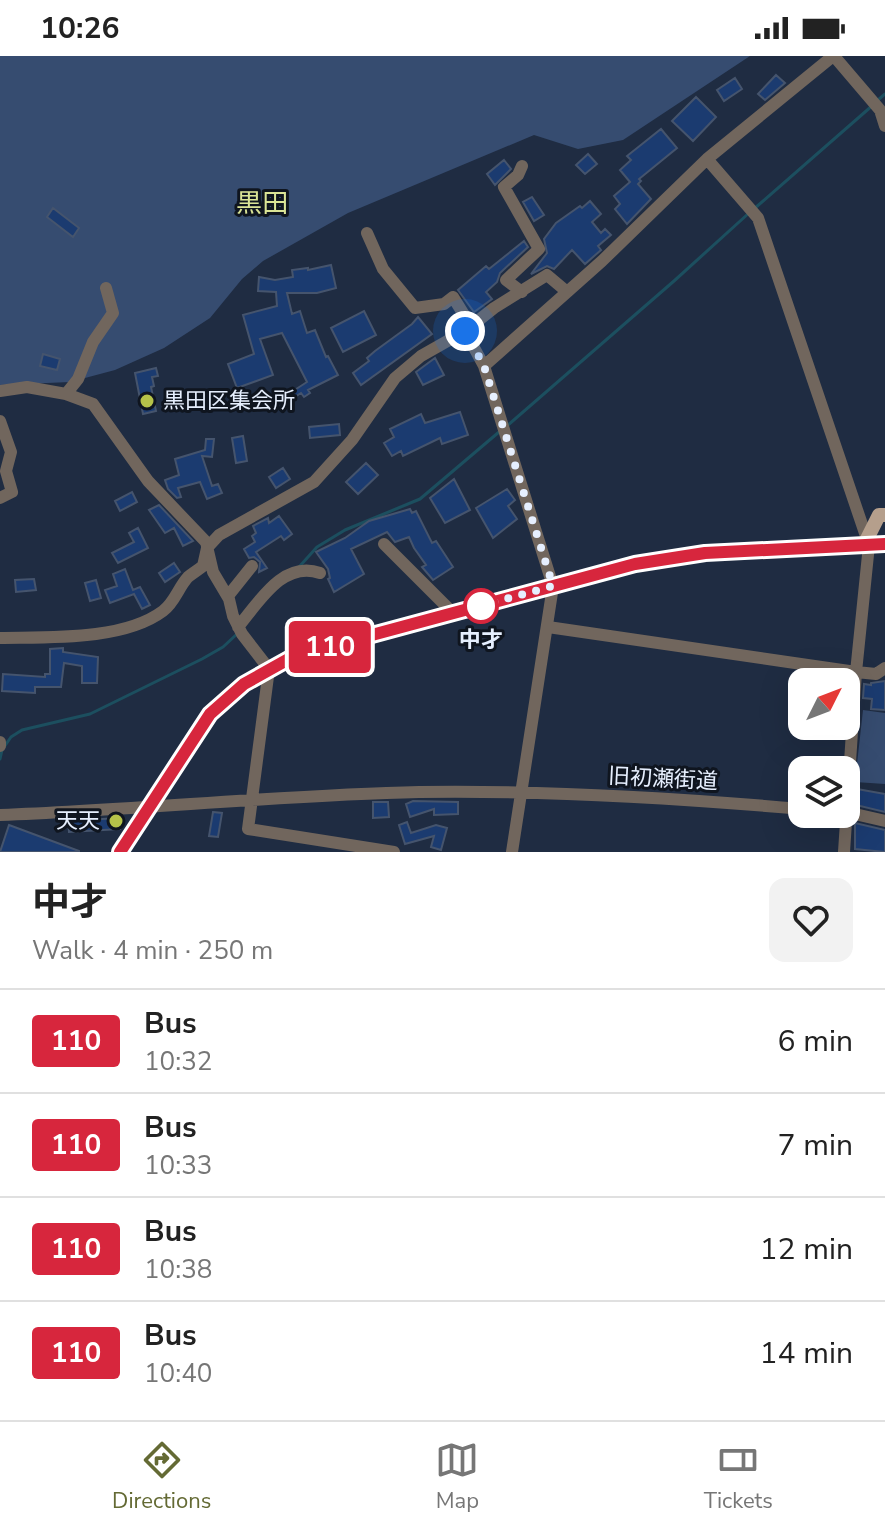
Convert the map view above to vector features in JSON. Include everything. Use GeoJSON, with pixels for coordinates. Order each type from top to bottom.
{"type":"FeatureCollection","features":[{"type":"Feature","properties":{"kind":"main road"},"geometry":{"type":"LineString","coordinates":[[868,542],[879,515],[885,515]]}},
{"type":"Feature","properties":{"kind":"main road"},"geometry":{"type":"LineString","coordinates":[[120,852],[210,714],[244,684],[294,656],[635,564],[705,553],[868,542],[885,544]]}},
{"type":"Feature","properties":{"kind":"street"},"geometry":{"type":"LineString","coordinates":[[484,366],[602,261],[707,159],[834,56],[879,104],[885,126]]}},
{"type":"Feature","properties":{"kind":"street"},"geometry":{"type":"LineString","coordinates":[[707,159],[758,218],[868,542],[856,668]]}},
{"type":"Feature","properties":{"kind":"street"},"geometry":{"type":"LineString","coordinates":[[522,166],[518,175],[504,187],[539,249],[506,280],[522,292]]}},
{"type":"Feature","properties":{"kind":"street"},"geometry":{"type":"LineString","coordinates":[[367,233],[383,269],[415,308],[444,304],[453,297],[484,366],[553,586],[512,852]]}},
{"type":"Feature","properties":{"kind":"street"},"geometry":{"type":"LineString","coordinates":[[0,638],[103,632],[134,625],[159,614],[172,604],[189,577],[203,566],[207,548],[219,535],[314,482],[352,440],[395,378],[421,356],[468,329],[547,275],[566,291]]}},
{"type":"Feature","properties":{"kind":"street"},"geometry":{"type":"LineString","coordinates":[[66,394],[78,379],[93,342],[113,313],[106,288]]}},
{"type":"Feature","properties":{"kind":"street"},"geometry":{"type":"LineString","coordinates":[[0,391],[27,387],[66,394],[93,404],[148,481],[206,542],[213,572],[228,596],[240,630],[269,669],[248,829],[394,852]]}},
{"type":"Feature","properties":{"kind":"street"},"geometry":{"type":"LineString","coordinates":[[0,421],[11,452],[6,471],[12,486],[12,492],[0,498]]}},
{"type":"Feature","properties":{"kind":"street"},"geometry":{"type":"LineString","coordinates":[[384,544],[454,614]]}},
{"type":"Feature","properties":{"kind":"street"},"geometry":{"type":"LineString","coordinates":[[228,596],[252,566]]}},
{"type":"Feature","properties":{"kind":"street"},"geometry":{"type":"LineString","coordinates":[[240,630],[293,573],[309,569],[320,573]]}},
{"type":"Feature","properties":{"kind":"street"},"geometry":{"type":"LineString","coordinates":[[548,627],[829,668]]}},
{"type":"Feature","properties":{"kind":"street"},"geometry":{"type":"LineString","coordinates":[[860,672],[876,674],[885,668]]}},
{"type":"Feature","properties":{"kind":"street","name":"旧初瀬街道"},"geometry":{"type":"LineString","coordinates":[[0,815],[419,792],[683,799],[788,808]]}},
{"type":"Feature","properties":{"kind":"street"},"geometry":{"type":"LineString","coordinates":[[860,815],[885,821]]}},
{"type":"Feature","properties":{"kind":"street"},"geometry":{"type":"LineString","coordinates":[[844,852],[845,828]]}},
{"type":"Feature","properties":{"kind":"shaded area"},"geometry":{"type":"Polygon","coordinates":[[[0,56],[750,56],[623,140],[578,149],[534,135],[348,213],[263,261],[242,279],[210,318],[164,348],[115,370],[70,382],[0,385],[0,56]]]}},
{"type":"Feature","properties":{"kind":"shaded area"},"geometry":{"type":"Polygon","coordinates":[[[863,710],[885,713],[885,784],[860,782],[863,710]]]}},
{"type":"Feature","properties":{"kind":"building"},"geometry":{"type":"Polygon","coordinates":[[[776,75],[785,83],[765,100],[758,94],[776,75]]]}},
{"type":"Feature","properties":{"kind":"building"},"geometry":{"type":"Polygon","coordinates":[[[735,78],[742,89],[724,101],[717,90],[735,78]]]}},
{"type":"Feature","properties":{"kind":"building"},"geometry":{"type":"Polygon","coordinates":[[[696,97],[716,117],[693,141],[672,121],[696,97]]]}},
{"type":"Feature","properties":{"kind":"building"},"geometry":{"type":"Polygon","coordinates":[[[661,129],[677,148],[639,179],[638,184],[651,199],[627,224],[615,209],[620,204],[614,196],[630,182],[620,170],[631,160],[627,156],[661,129]]]}},
{"type":"Feature","properties":{"kind":"building"},"geometry":{"type":"Polygon","coordinates":[[[588,154],[597,164],[585,174],[576,165],[588,154]]]}},
{"type":"Feature","properties":{"kind":"building"},"geometry":{"type":"Polygon","coordinates":[[[504,160],[511,169],[495,185],[487,174],[504,160]]]}},
{"type":"Feature","properties":{"kind":"building"},"geometry":{"type":"Polygon","coordinates":[[[532,197],[544,215],[534,221],[523,202],[532,197]]]}},
{"type":"Feature","properties":{"kind":"building"},"geometry":{"type":"Polygon","coordinates":[[[590,201],[601,214],[592,222],[601,233],[605,229],[611,235],[598,246],[601,250],[585,264],[572,250],[554,269],[547,266],[531,274],[547,253],[544,239],[556,223],[590,201]]]}},
{"type":"Feature","properties":{"kind":"building"},"geometry":{"type":"Polygon","coordinates":[[[53,208],[79,228],[73,237],[47,217],[53,208]]]}},
{"type":"Feature","properties":{"kind":"building"},"geometry":{"type":"Polygon","coordinates":[[[524,241],[528,247],[500,273],[497,282],[486,292],[492,299],[474,312],[458,290],[486,266],[489,269],[524,241]]]}},
{"type":"Feature","properties":{"kind":"building"},"geometry":{"type":"Polygon","coordinates":[[[331,265],[336,288],[317,293],[287,293],[292,314],[300,311],[307,333],[315,330],[326,357],[338,375],[308,390],[310,393],[304,397],[301,393],[293,398],[290,393],[307,382],[282,333],[260,339],[273,375],[237,388],[228,364],[254,354],[243,315],[277,306],[276,292],[258,291],[259,277],[275,280],[293,277],[292,270],[331,265]]]}},
{"type":"Feature","properties":{"kind":"building"},"geometry":{"type":"Polygon","coordinates":[[[364,311],[376,335],[343,352],[331,328],[364,311]]]}},
{"type":"Feature","properties":{"kind":"building"},"geometry":{"type":"Polygon","coordinates":[[[418,317],[432,334],[361,385],[353,373],[418,317]]]}},
{"type":"Feature","properties":{"kind":"building"},"geometry":{"type":"Polygon","coordinates":[[[43,354],[60,359],[57,370],[40,366],[43,354]]]}},
{"type":"Feature","properties":{"kind":"building"},"geometry":{"type":"Polygon","coordinates":[[[435,358],[444,375],[423,385],[416,372],[435,358]]]}},
{"type":"Feature","properties":{"kind":"building"},"geometry":{"type":"Polygon","coordinates":[[[156,368],[158,376],[152,377],[154,386],[151,387],[156,411],[143,414],[135,373],[156,368]]]}},
{"type":"Feature","properties":{"kind":"building"},"geometry":{"type":"Polygon","coordinates":[[[460,412],[468,435],[442,444],[440,438],[403,456],[401,451],[392,456],[384,443],[394,437],[390,429],[421,414],[425,423],[460,412]]]}},
{"type":"Feature","properties":{"kind":"building"},"geometry":{"type":"Polygon","coordinates":[[[339,424],[340,435],[310,438],[309,427],[339,424]]]}},
{"type":"Feature","properties":{"kind":"building"},"geometry":{"type":"Polygon","coordinates":[[[243,436],[247,461],[236,463],[232,438],[243,436]]]}},
{"type":"Feature","properties":{"kind":"building"},"geometry":{"type":"Polygon","coordinates":[[[206,439],[214,439],[212,457],[202,456],[212,486],[218,484],[222,493],[207,499],[200,482],[178,488],[181,497],[177,498],[168,489],[165,480],[179,475],[175,459],[205,450],[206,439]]]}},
{"type":"Feature","properties":{"kind":"building"},"geometry":{"type":"Polygon","coordinates":[[[366,463],[378,475],[358,494],[346,482],[366,463]]]}},
{"type":"Feature","properties":{"kind":"building"},"geometry":{"type":"Polygon","coordinates":[[[283,468],[290,479],[276,488],[269,477],[283,468]]]}},
{"type":"Feature","properties":{"kind":"building"},"geometry":{"type":"Polygon","coordinates":[[[454,479],[470,510],[445,523],[430,498],[454,479]]]}},
{"type":"Feature","properties":{"kind":"building"},"geometry":{"type":"Polygon","coordinates":[[[507,489],[515,500],[508,506],[517,519],[493,538],[476,508],[507,489]]]}},
{"type":"Feature","properties":{"kind":"building"},"geometry":{"type":"Polygon","coordinates":[[[132,492],[137,502],[120,511],[115,501],[132,492]]]}},
{"type":"Feature","properties":{"kind":"building"},"geometry":{"type":"Polygon","coordinates":[[[159,505],[193,541],[183,546],[174,528],[165,533],[149,510],[159,505]]]}},
{"type":"Feature","properties":{"kind":"building"},"geometry":{"type":"Polygon","coordinates":[[[410,509],[412,513],[416,511],[432,543],[436,541],[453,567],[433,580],[422,567],[426,565],[409,537],[395,542],[387,532],[351,549],[364,574],[334,592],[328,579],[328,569],[316,552],[345,538],[369,521],[410,509]]]}},
{"type":"Feature","properties":{"kind":"building"},"geometry":{"type":"Polygon","coordinates":[[[279,516],[292,534],[284,540],[281,536],[256,552],[267,568],[259,572],[260,562],[254,557],[249,558],[244,549],[255,542],[253,526],[268,518],[269,523],[279,516]]]}},
{"type":"Feature","properties":{"kind":"building"},"geometry":{"type":"Polygon","coordinates":[[[138,528],[148,548],[118,563],[112,553],[134,542],[129,533],[138,528]]]}},
{"type":"Feature","properties":{"kind":"building"},"geometry":{"type":"Polygon","coordinates":[[[174,563],[180,572],[165,582],[159,573],[174,563]]]}},
{"type":"Feature","properties":{"kind":"building"},"geometry":{"type":"Polygon","coordinates":[[[125,569],[133,590],[140,587],[150,605],[142,609],[134,594],[110,603],[105,590],[117,586],[113,574],[125,569]]]}},
{"type":"Feature","properties":{"kind":"building"},"geometry":{"type":"Polygon","coordinates":[[[34,579],[36,590],[16,592],[15,580],[34,579]]]}},
{"type":"Feature","properties":{"kind":"building"},"geometry":{"type":"Polygon","coordinates":[[[96,580],[101,598],[90,601],[85,583],[96,580]]]}},
{"type":"Feature","properties":{"kind":"building"},"geometry":{"type":"Polygon","coordinates":[[[63,648],[63,652],[98,657],[97,683],[82,683],[82,666],[64,663],[61,687],[35,687],[35,693],[2,691],[3,674],[45,677],[45,674],[50,674],[50,649],[63,648]]]}},
{"type":"Feature","properties":{"kind":"building"},"geometry":{"type":"Polygon","coordinates":[[[885,681],[885,710],[871,709],[872,699],[863,698],[864,684],[885,681]]]}},
{"type":"Feature","properties":{"kind":"building"},"geometry":{"type":"Polygon","coordinates":[[[860,790],[885,794],[885,812],[860,806],[860,790]]]}},
{"type":"Feature","properties":{"kind":"building"},"geometry":{"type":"Polygon","coordinates":[[[413,801],[458,802],[458,814],[434,815],[434,809],[410,817],[406,804],[413,801]]]}},
{"type":"Feature","properties":{"kind":"building"},"geometry":{"type":"Polygon","coordinates":[[[373,802],[388,802],[389,817],[373,818],[373,802]]]}},
{"type":"Feature","properties":{"kind":"building"},"geometry":{"type":"Polygon","coordinates":[[[213,812],[222,813],[218,837],[209,836],[213,812]]]}},
{"type":"Feature","properties":{"kind":"building"},"geometry":{"type":"Polygon","coordinates":[[[119,818],[120,829],[69,832],[68,821],[119,818]]]}},
{"type":"Feature","properties":{"kind":"building"},"geometry":{"type":"Polygon","coordinates":[[[407,822],[411,833],[436,825],[447,828],[441,850],[431,847],[434,836],[405,844],[399,825],[407,822]]]}},
{"type":"Feature","properties":{"kind":"building"},"geometry":{"type":"Polygon","coordinates":[[[860,824],[885,830],[885,852],[855,849],[855,828],[860,828],[860,824]]]}},
{"type":"Feature","properties":{"kind":"building"},"geometry":{"type":"Polygon","coordinates":[[[9,825],[79,851],[79,852],[0,852],[9,825]]]}},
{"type":"Feature","properties":{"kind":"waterway"},"geometry":{"type":"LineString","coordinates":[[878,100],[885,94]]}},
{"type":"Feature","properties":{"kind":"waterway"},"geometry":{"type":"LineString","coordinates":[[755,208],[873,105]]}},
{"type":"Feature","properties":{"kind":"waterway"},"geometry":{"type":"LineString","coordinates":[[508,425],[749,213]]}},
{"type":"Feature","properties":{"kind":"waterway"},"geometry":{"type":"LineString","coordinates":[[299,567],[317,547],[345,530],[420,499],[499,432]]}},
{"type":"Feature","properties":{"kind":"waterway"},"geometry":{"type":"LineString","coordinates":[[0,759],[11,737],[22,730],[90,714],[202,659],[223,647],[237,634]]}},
{"type":"Feature","properties":{"kind":"bus line","name":"110"},"geometry":{"type":"LineString","coordinates":[[120,852],[210,714],[244,684],[294,656],[635,564],[705,553],[885,544]]}},
{"type":"Feature","properties":{"kind":"place","name":"黒田区集会所"},"geometry":{"type":"Point","coordinates":[147,401]}},
{"type":"Feature","properties":{"kind":"place","name":"中才"},"geometry":{"type":"Point","coordinates":[481,606]}},
{"type":"Feature","properties":{"kind":"place","name":"天天"},"geometry":{"type":"Point","coordinates":[116,821]}},
{"type":"Feature","properties":{"kind":"district","name":"黒田"},"geometry":{"type":"Point","coordinates":[262,203]}},
{"type":"Feature","properties":{"kind":"route"},"geometry":{"type":"LineString","coordinates":[[465,331],[484,366],[553,586],[477,607],[481,606]]}}]}
